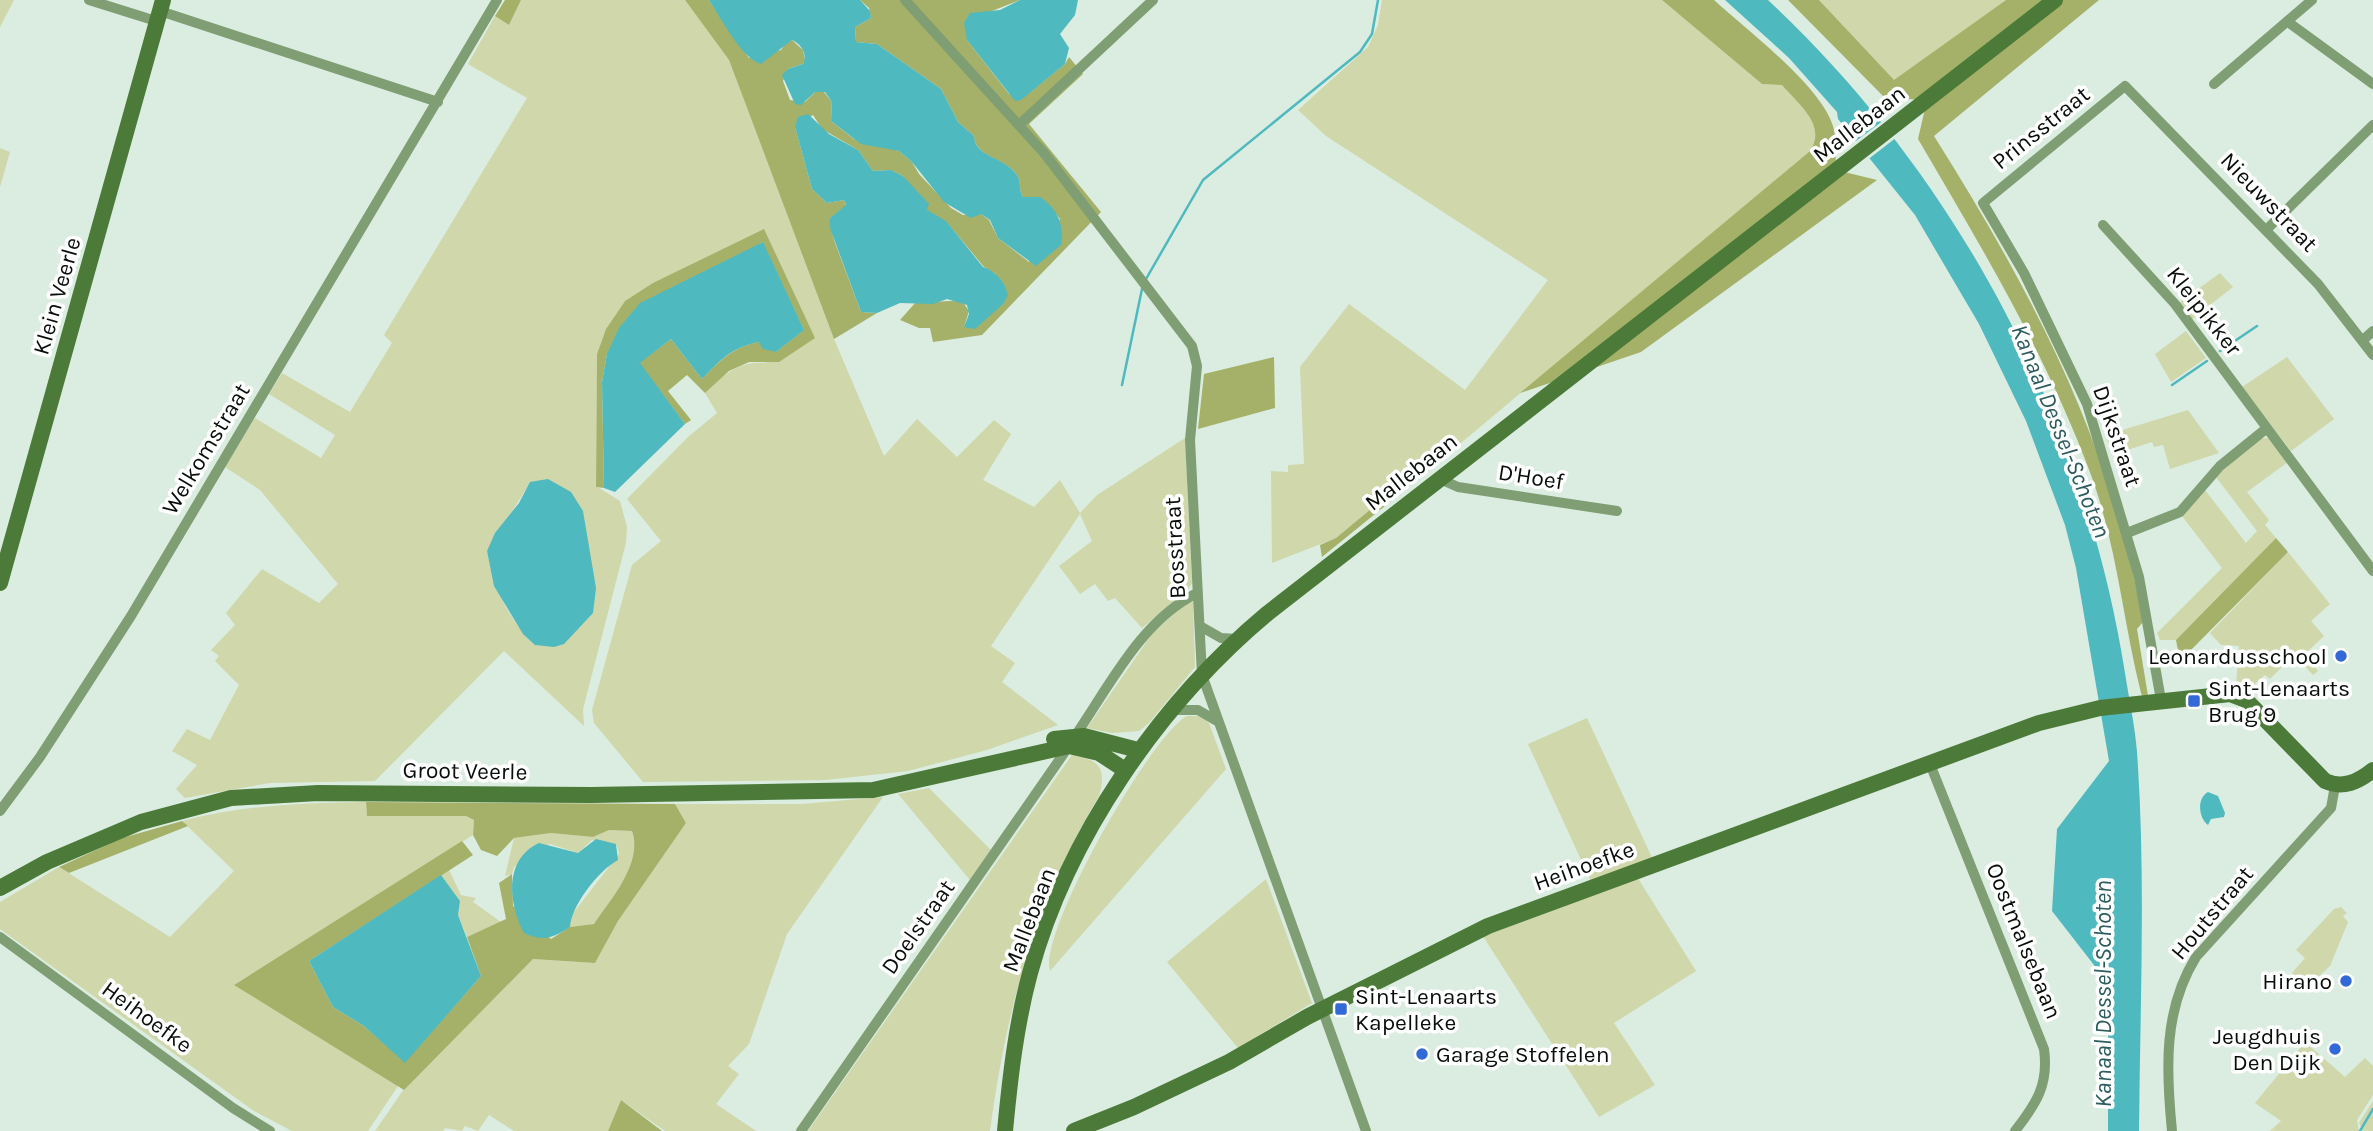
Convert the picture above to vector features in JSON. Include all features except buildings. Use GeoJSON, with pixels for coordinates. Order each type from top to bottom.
{"type":"FeatureCollection","features":[{"type":"Feature","properties":{"kind":"main road","name":"Mallebaan"},"geometry":{"type":"LineString","coordinates":[[1005,1131],[1011,1064],[1030,972],[1055,904],[1081,848],[1125,770],[1170,710],[1202,675],[1238,639],[1440,479],[2055,0]]}},
{"type":"Feature","properties":{"kind":"main road","name":"Klein Veerle"},"geometry":{"type":"LineString","coordinates":[[0,583],[160,11]]}},
{"type":"Feature","properties":{"kind":"main road","name":"Heihoefke"},"geometry":{"type":"LineString","coordinates":[[1074,1131],[1181,1086],[1321,1010],[1457,941],[1518,914],[2039,723],[2133,703],[2223,693],[2238,695],[2254,708],[2314,772],[2335,786]]}},
{"type":"Feature","properties":{"kind":"main road","name":"Groot Veerle"},"geometry":{"type":"LineString","coordinates":[[0,888],[47,862],[141,822],[231,798],[356,792],[591,796],[860,791],[946,775],[1072,741],[1138,750]]}},
{"type":"Feature","properties":{"kind":"main road","name":"Groot Veerle"},"geometry":{"type":"LineString","coordinates":[[1072,741],[1099,753],[1125,770]]}},
{"type":"Feature","properties":{"kind":"main road"},"geometry":{"type":"LineString","coordinates":[[2335,786],[2358,780],[2373,770]]}},
{"type":"Feature","properties":{"kind":"street"},"geometry":{"type":"LineString","coordinates":[[89,0],[160,11],[438,102]]}},
{"type":"Feature","properties":{"kind":"street","name":"Welkomstraat"},"geometry":{"type":"LineString","coordinates":[[0,811],[40,757],[131,616],[497,0]]}},
{"type":"Feature","properties":{"kind":"street","name":"Bosstraat"},"geometry":{"type":"LineString","coordinates":[[905,0],[1019,125],[1105,230],[1192,346],[1197,366],[1191,440],[1202,675],[1366,1131]]}},
{"type":"Feature","properties":{"kind":"street"},"geometry":{"type":"LineString","coordinates":[[1019,125],[1153,0]]}},
{"type":"Feature","properties":{"kind":"street"},"geometry":{"type":"LineString","coordinates":[[2214,85],[2312,0]]}},
{"type":"Feature","properties":{"kind":"street"},"geometry":{"type":"LineString","coordinates":[[2288,22],[2373,84]]}},
{"type":"Feature","properties":{"kind":"street","name":"Prinsstraat"},"geometry":{"type":"LineString","coordinates":[[1983,203],[2125,86]]}},
{"type":"Feature","properties":{"kind":"street","name":"Nieuwstraat"},"geometry":{"type":"LineString","coordinates":[[2125,86],[2318,284],[2373,355]]}},
{"type":"Feature","properties":{"kind":"street"},"geometry":{"type":"LineString","coordinates":[[2266,230],[2373,125]]}},
{"type":"Feature","properties":{"kind":"street","name":"Dijkstraat"},"geometry":{"type":"LineString","coordinates":[[1983,203],[2024,273],[2087,404],[2139,577],[2161,700]]}},
{"type":"Feature","properties":{"kind":"street","name":"Kleipikker"},"geometry":{"type":"LineString","coordinates":[[2103,225],[2175,304],[2373,571]]}},
{"type":"Feature","properties":{"kind":"street"},"geometry":{"type":"LineString","coordinates":[[2362,341],[2373,331]]}},
{"type":"Feature","properties":{"kind":"street"},"geometry":{"type":"LineString","coordinates":[[2127,533],[2180,512],[2220,466],[2267,428]]}},
{"type":"Feature","properties":{"kind":"street","name":"D'Hoef"},"geometry":{"type":"LineString","coordinates":[[1440,479],[1458,487],[1617,511]]}},
{"type":"Feature","properties":{"kind":"street","name":"Doelstraat"},"geometry":{"type":"LineString","coordinates":[[801,1131],[1147,631],[1178,603],[1198,593]]}},
{"type":"Feature","properties":{"kind":"street"},"geometry":{"type":"LineString","coordinates":[[1200,626],[1221,638],[1238,639]]}},
{"type":"Feature","properties":{"kind":"street"},"geometry":{"type":"LineString","coordinates":[[1170,710],[1198,710],[1217,721]]}},
{"type":"Feature","properties":{"kind":"street","name":"Oostmalsebaan"},"geometry":{"type":"LineString","coordinates":[[1930,764],[2044,1049],[2044,1086],[2038,1101],[2015,1131]]}},
{"type":"Feature","properties":{"kind":"street","name":"Houtstraat"},"geometry":{"type":"LineString","coordinates":[[2172,1131],[2168,1092],[2170,1018],[2185,975],[2196,957],[2331,808],[2335,786]]}},
{"type":"Feature","properties":{"kind":"street","name":"Heihoefke"},"geometry":{"type":"LineString","coordinates":[[0,937],[233,1108],[270,1131]]}},
{"type":"Feature","properties":{"kind":"green space"},"geometry":{"type":"Polygon","coordinates":[[[0,0],[14,0],[0,27],[0,0]]]}},
{"type":"Feature","properties":{"kind":"green space"},"geometry":{"type":"Polygon","coordinates":[[[505,0],[521,0],[509,25],[495,16],[505,0]]]}},
{"type":"Feature","properties":{"kind":"green space"},"geometry":{"type":"Polygon","coordinates":[[[521,0],[685,0],[729,60],[834,339],[884,456],[917,419],[957,457],[994,420],[1011,434],[983,480],[1034,507],[1060,480],[1080,513],[1097,495],[1185,438],[1192,583],[1188,589],[1142,628],[1115,598],[1108,601],[1095,584],[1080,594],[1059,566],[1092,541],[1080,514],[991,646],[1015,663],[1002,682],[1058,725],[987,750],[908,771],[826,780],[643,782],[594,723],[592,710],[632,565],[661,541],[627,499],[688,437],[717,413],[705,393],[733,370],[748,364],[767,363],[625,301],[606,329],[597,354],[596,486],[620,501],[627,527],[626,543],[583,709],[584,726],[504,651],[375,781],[270,783],[185,798],[176,789],[197,765],[172,751],[187,729],[210,740],[239,685],[215,661],[219,656],[211,650],[235,625],[226,613],[262,569],[319,603],[338,584],[260,490],[225,467],[255,418],[321,458],[335,435],[269,394],[282,373],[350,412],[392,343],[384,335],[527,98],[468,64],[495,16],[509,25],[521,0]],[[530,483],[487,551],[494,578],[510,614],[535,645],[590,562],[583,511],[530,483]]]}},
{"type":"Feature","properties":{"kind":"green space"},"geometry":{"type":"Polygon","coordinates":[[[685,0],[709,0],[749,58],[781,50],[792,40],[803,50],[805,60],[803,64],[788,69],[783,81],[790,100],[805,102],[815,92],[824,92],[832,102],[831,121],[854,139],[899,151],[912,162],[919,174],[951,208],[963,215],[981,214],[989,220],[998,238],[1029,262],[1060,219],[1047,206],[1023,197],[1017,175],[1012,169],[979,149],[974,136],[958,122],[941,89],[877,44],[856,42],[855,27],[871,18],[869,8],[860,0],[1020,0],[992,11],[967,40],[1009,94],[1028,94],[1065,64],[1069,57],[1083,74],[1029,124],[1101,212],[982,335],[933,342],[930,328],[919,328],[900,320],[916,302],[957,301],[963,302],[969,311],[964,327],[996,274],[984,267],[949,225],[926,210],[903,176],[891,170],[873,171],[858,150],[822,129],[813,115],[795,127],[812,189],[827,203],[844,200],[846,206],[829,219],[834,240],[861,312],[877,313],[834,339],[729,60],[685,0]]]}},
{"type":"Feature","properties":{"kind":"green space"},"geometry":{"type":"Polygon","coordinates":[[[1382,0],[1662,0],[1762,84],[1782,85],[1809,116],[1815,133],[1814,142],[1810,151],[1412,484],[1401,484],[1336,538],[1272,563],[1271,471],[1288,472],[1288,465],[1304,464],[1300,367],[1349,304],[1465,390],[1548,280],[1326,136],[1298,110],[1368,47],[1378,25],[1382,0]]]}},
{"type":"Feature","properties":{"kind":"green space"},"geometry":{"type":"Polygon","coordinates":[[[1662,0],[1714,0],[1799,76],[1826,110],[1833,126],[1836,170],[1877,180],[1641,352],[1520,393],[1810,151],[1814,142],[1815,133],[1809,116],[1782,85],[1762,84],[1662,0]]]}},
{"type":"Feature","properties":{"kind":"green space"},"geometry":{"type":"Polygon","coordinates":[[[1788,0],[1819,0],[1894,80],[2006,0],[2099,0],[1934,136],[2003,251],[2063,369],[2088,429],[2129,555],[2143,622],[2137,629],[2148,696],[2143,698],[2141,693],[2114,556],[2091,475],[2034,345],[1918,139],[1927,100],[1885,98],[1788,0]]]}},
{"type":"Feature","properties":{"kind":"green space"},"geometry":{"type":"Polygon","coordinates":[[[1819,0],[2006,0],[1894,81],[1819,0]]]}},
{"type":"Feature","properties":{"kind":"green space"},"geometry":{"type":"Polygon","coordinates":[[[0,148],[10,152],[0,187],[0,148]]]}},
{"type":"Feature","properties":{"kind":"green space"},"geometry":{"type":"Polygon","coordinates":[[[764,229],[815,338],[779,362],[749,362],[729,371],[705,393],[687,375],[668,391],[691,420],[685,424],[639,363],[671,339],[702,379],[721,360],[742,347],[759,342],[776,352],[804,330],[762,242],[607,354],[602,382],[604,488],[596,487],[597,354],[606,329],[625,301],[653,283],[764,229]]]}},
{"type":"Feature","properties":{"kind":"green space"},"geometry":{"type":"Polygon","coordinates":[[[2220,273],[2233,287],[2192,319],[2179,303],[2220,273]]]}},
{"type":"Feature","properties":{"kind":"green space"},"geometry":{"type":"Polygon","coordinates":[[[2186,331],[2206,358],[2171,382],[2155,354],[2186,331]]]}},
{"type":"Feature","properties":{"kind":"green space"},"geometry":{"type":"Polygon","coordinates":[[[1274,357],[1275,408],[1198,429],[1204,374],[1274,357]]]}},
{"type":"Feature","properties":{"kind":"green space"},"geometry":{"type":"Polygon","coordinates":[[[2287,357],[2334,419],[2291,451],[2242,387],[2287,357]]]}},
{"type":"Feature","properties":{"kind":"green space"},"geometry":{"type":"Polygon","coordinates":[[[2188,410],[2219,453],[2170,469],[2163,445],[2154,447],[2152,442],[2112,455],[2106,435],[2188,410]]]}},
{"type":"Feature","properties":{"kind":"green space"},"geometry":{"type":"Polygon","coordinates":[[[2268,438],[2288,462],[2247,492],[2269,520],[2265,525],[2276,538],[2176,640],[2160,640],[2157,633],[2222,568],[2182,516],[2205,490],[2246,543],[2257,531],[2216,477],[2258,439],[2268,438]]]}},
{"type":"Feature","properties":{"kind":"green space"},"geometry":{"type":"Polygon","coordinates":[[[1401,484],[1412,484],[1322,557],[1320,545],[1336,538],[1401,484]]]}},
{"type":"Feature","properties":{"kind":"green space"},"geometry":{"type":"Polygon","coordinates":[[[2276,538],[2288,552],[2191,650],[2191,660],[2180,661],[2176,640],[2276,538]]]}},
{"type":"Feature","properties":{"kind":"green space"},"geometry":{"type":"Polygon","coordinates":[[[2288,552],[2330,604],[2311,621],[2324,636],[2306,653],[2318,671],[2313,675],[2294,655],[2270,679],[2265,675],[2247,691],[2236,685],[2239,646],[2221,645],[2210,633],[2288,552]]]}},
{"type":"Feature","properties":{"kind":"green space"},"geometry":{"type":"Polygon","coordinates":[[[1187,602],[1193,602],[1195,667],[1149,723],[1139,731],[1112,733],[1087,728],[1152,634],[1187,602]]]}},
{"type":"Feature","properties":{"kind":"green space"},"geometry":{"type":"Polygon","coordinates":[[[1187,716],[1203,716],[1209,723],[1226,769],[1050,971],[1051,950],[1061,918],[1100,836],[1149,759],[1170,731],[1187,716]]]}},
{"type":"Feature","properties":{"kind":"green space"},"geometry":{"type":"Polygon","coordinates":[[[1587,718],[1655,864],[1634,872],[1696,971],[1614,1023],[1655,1085],[1599,1117],[1479,930],[1593,886],[1528,744],[1587,718]]]}},
{"type":"Feature","properties":{"kind":"green space"},"geometry":{"type":"Polygon","coordinates":[[[1072,755],[1089,759],[1099,766],[1102,778],[1099,796],[1057,877],[1026,958],[1005,1041],[990,1131],[808,1131],[1072,755]]]}},
{"type":"Feature","properties":{"kind":"green space"},"geometry":{"type":"Polygon","coordinates":[[[929,788],[991,850],[970,880],[898,794],[929,788]]]}},
{"type":"Feature","properties":{"kind":"green space"},"geometry":{"type":"Polygon","coordinates":[[[883,797],[787,934],[749,1044],[728,1066],[739,1074],[716,1104],[756,1131],[665,1131],[621,1100],[608,1131],[514,1131],[489,1115],[478,1131],[465,1126],[462,1131],[445,1128],[443,1131],[375,1131],[404,1089],[533,959],[595,963],[618,921],[686,823],[675,804],[801,804],[883,797]]]}},
{"type":"Feature","properties":{"kind":"green space"},"geometry":{"type":"Polygon","coordinates":[[[366,802],[367,816],[466,816],[474,820],[473,835],[235,984],[398,1086],[368,1131],[292,1131],[254,1111],[0,929],[0,902],[59,867],[170,937],[234,871],[182,821],[251,808],[366,802]]]}},
{"type":"Feature","properties":{"kind":"green space"},"geometry":{"type":"Polygon","coordinates":[[[366,802],[675,804],[686,823],[618,921],[595,963],[533,959],[404,1090],[234,985],[462,841],[473,855],[309,961],[333,1007],[364,1026],[405,1062],[481,976],[467,937],[506,919],[499,883],[512,874],[513,906],[551,939],[570,927],[594,924],[624,880],[633,856],[634,843],[632,831],[609,830],[593,837],[551,833],[514,838],[497,856],[481,850],[473,835],[474,820],[466,816],[367,816],[366,802]]]}},
{"type":"Feature","properties":{"kind":"green space"},"geometry":{"type":"Polygon","coordinates":[[[182,821],[188,826],[69,873],[59,867],[122,838],[182,821]]]}},
{"type":"Feature","properties":{"kind":"green space"},"geometry":{"type":"Polygon","coordinates":[[[609,830],[632,831],[633,856],[624,880],[594,924],[570,927],[570,917],[619,854],[617,845],[592,840],[578,853],[550,844],[514,867],[512,874],[505,876],[514,838],[551,833],[593,837],[609,830]]]}},
{"type":"Feature","properties":{"kind":"green space"},"geometry":{"type":"Polygon","coordinates":[[[449,870],[461,895],[476,898],[473,902],[501,922],[467,937],[458,915],[460,901],[441,875],[449,870]]]}},
{"type":"Feature","properties":{"kind":"green space"},"geometry":{"type":"Polygon","coordinates":[[[1266,879],[1312,1003],[1238,1048],[1167,962],[1266,879]]]}},
{"type":"Feature","properties":{"kind":"green space"},"geometry":{"type":"Polygon","coordinates":[[[2341,907],[2347,913],[2343,916],[2348,922],[2330,966],[2306,988],[2292,973],[2305,958],[2296,950],[2334,909],[2341,907]]]}},
{"type":"Feature","properties":{"kind":"green space"},"geometry":{"type":"Polygon","coordinates":[[[2305,1042],[2345,1077],[2365,1058],[2373,1066],[2373,1095],[2357,1120],[2359,1131],[2270,1131],[2281,1121],[2255,1103],[2305,1042]]]}},
{"type":"Feature","properties":{"kind":"green space"},"geometry":{"type":"Polygon","coordinates":[[[621,1100],[662,1131],[608,1131],[621,1100]]]}},
{"type":"Feature","properties":{"kind":"green space"},"geometry":{"type":"Polygon","coordinates":[[[2373,1101],[2373,1131],[2363,1131],[2359,1123],[2373,1101]]]}},
{"type":"Feature","properties":{"kind":"water"},"geometry":{"type":"Polygon","coordinates":[[[709,0],[860,0],[870,11],[871,18],[855,27],[856,42],[877,44],[941,89],[958,122],[974,136],[979,149],[1005,164],[1017,175],[1023,197],[1040,197],[1055,212],[1062,230],[1061,245],[1036,266],[998,238],[990,220],[981,214],[971,218],[944,202],[912,162],[899,151],[861,144],[831,121],[832,102],[825,92],[815,92],[801,105],[795,104],[782,75],[788,69],[803,64],[805,57],[801,47],[792,40],[761,64],[746,54],[709,0]]]}},
{"type":"Feature","properties":{"kind":"water"},"geometry":{"type":"Polygon","coordinates":[[[1020,0],[1078,0],[1075,15],[1060,34],[1069,48],[1065,64],[1021,100],[1015,101],[967,40],[964,23],[970,13],[1000,10],[1020,0]]]}},
{"type":"Feature","properties":{"kind":"water"},"geometry":{"type":"Polygon","coordinates":[[[1725,0],[1768,0],[1836,69],[1898,144],[1953,223],[2002,307],[2044,394],[2079,485],[2106,578],[2137,752],[2142,894],[2139,1131],[2108,1131],[2108,983],[2052,911],[2057,829],[2109,761],[2076,568],[2065,525],[2026,421],[1979,324],[1915,215],[1838,119],[1837,112],[1789,58],[1725,0]]]}},
{"type":"Feature","properties":{"kind":"water"},"geometry":{"type":"Polygon","coordinates":[[[808,114],[829,134],[858,150],[873,171],[891,170],[903,176],[929,204],[927,210],[946,221],[983,267],[999,278],[1008,295],[1003,304],[975,329],[964,327],[969,314],[967,305],[947,299],[933,304],[900,303],[877,313],[861,312],[830,228],[829,219],[846,205],[844,200],[827,203],[812,189],[795,127],[798,117],[808,114]]]}},
{"type":"Feature","properties":{"kind":"water"},"geometry":{"type":"Polygon","coordinates":[[[763,242],[804,330],[776,352],[763,349],[759,342],[741,347],[721,360],[702,379],[671,339],[640,363],[685,424],[615,492],[604,488],[602,382],[607,354],[619,328],[640,303],[763,242]]]}},
{"type":"Feature","properties":{"kind":"water"},"geometry":{"type":"Polygon","coordinates":[[[548,479],[571,492],[583,511],[596,588],[593,613],[564,644],[554,647],[535,645],[523,634],[494,586],[487,551],[495,533],[519,503],[530,482],[548,479]]]}},
{"type":"Feature","properties":{"kind":"water"},"geometry":{"type":"Polygon","coordinates":[[[2208,792],[2218,796],[2225,813],[2224,817],[2211,819],[2208,825],[2203,818],[2200,804],[2208,792]]]}},
{"type":"Feature","properties":{"kind":"water"},"geometry":{"type":"Polygon","coordinates":[[[596,839],[616,844],[618,860],[587,889],[575,909],[570,927],[548,938],[524,933],[512,896],[512,883],[520,860],[528,850],[539,843],[578,853],[596,839]]]}},
{"type":"Feature","properties":{"kind":"water"},"geometry":{"type":"Polygon","coordinates":[[[441,875],[460,901],[458,915],[481,976],[405,1063],[364,1026],[333,1007],[309,961],[441,875]]]}},
{"type":"Feature","properties":{"kind":"pier"},"geometry":{"type":"Polygon","coordinates":[[[1884,120],[1897,137],[1866,161],[1852,144],[1884,120]]]}},
{"type":"Feature","properties":{"kind":"waterway"},"geometry":{"type":"LineString","coordinates":[[1146,279],[1203,180],[1360,52],[1372,34],[1378,0]]}},
{"type":"Feature","properties":{"kind":"waterway"},"geometry":{"type":"LineString","coordinates":[[1122,385],[1142,289]]}},
{"type":"Feature","properties":{"kind":"waterway"},"geometry":{"type":"LineString","coordinates":[[2220,351],[2257,326]]}},
{"type":"Feature","properties":{"kind":"waterway"},"geometry":{"type":"LineString","coordinates":[[2172,385],[2207,361]]}},
{"type":"Feature","properties":{"kind":"waterway"},"geometry":{"type":"LineString","coordinates":[[2360,1131],[2373,1109]]}},
{"type":"Feature","properties":{"kind":"place","name":"Leonardusschool"},"geometry":{"type":"Point","coordinates":[2341,656]}},
{"type":"Feature","properties":{"kind":"place","name":"Sint-Lenaarts Brug 9"},"geometry":{"type":"Point","coordinates":[2194,701]}},
{"type":"Feature","properties":{"kind":"place","name":"Hirano"},"geometry":{"type":"Point","coordinates":[2346,981]}},
{"type":"Feature","properties":{"kind":"place","name":"Sint-Lenaarts Kapelleke"},"geometry":{"type":"Point","coordinates":[1341,1009]}},
{"type":"Feature","properties":{"kind":"place","name":"Jeugdhuis Den Dijk"},"geometry":{"type":"Point","coordinates":[2335,1049]}},
{"type":"Feature","properties":{"kind":"place","name":"Garage Stoffelen"},"geometry":{"type":"Point","coordinates":[1422,1054]}},
{"type":"Feature","properties":{"kind":"water label","name":"Kanaal Dessel-Schoten"},"geometry":{"type":"Point","coordinates":[2061,431]}},
{"type":"Feature","properties":{"kind":"water label","name":"Kanaal Dessel-Schoten"},"geometry":{"type":"Point","coordinates":[2103,994]}}]}
